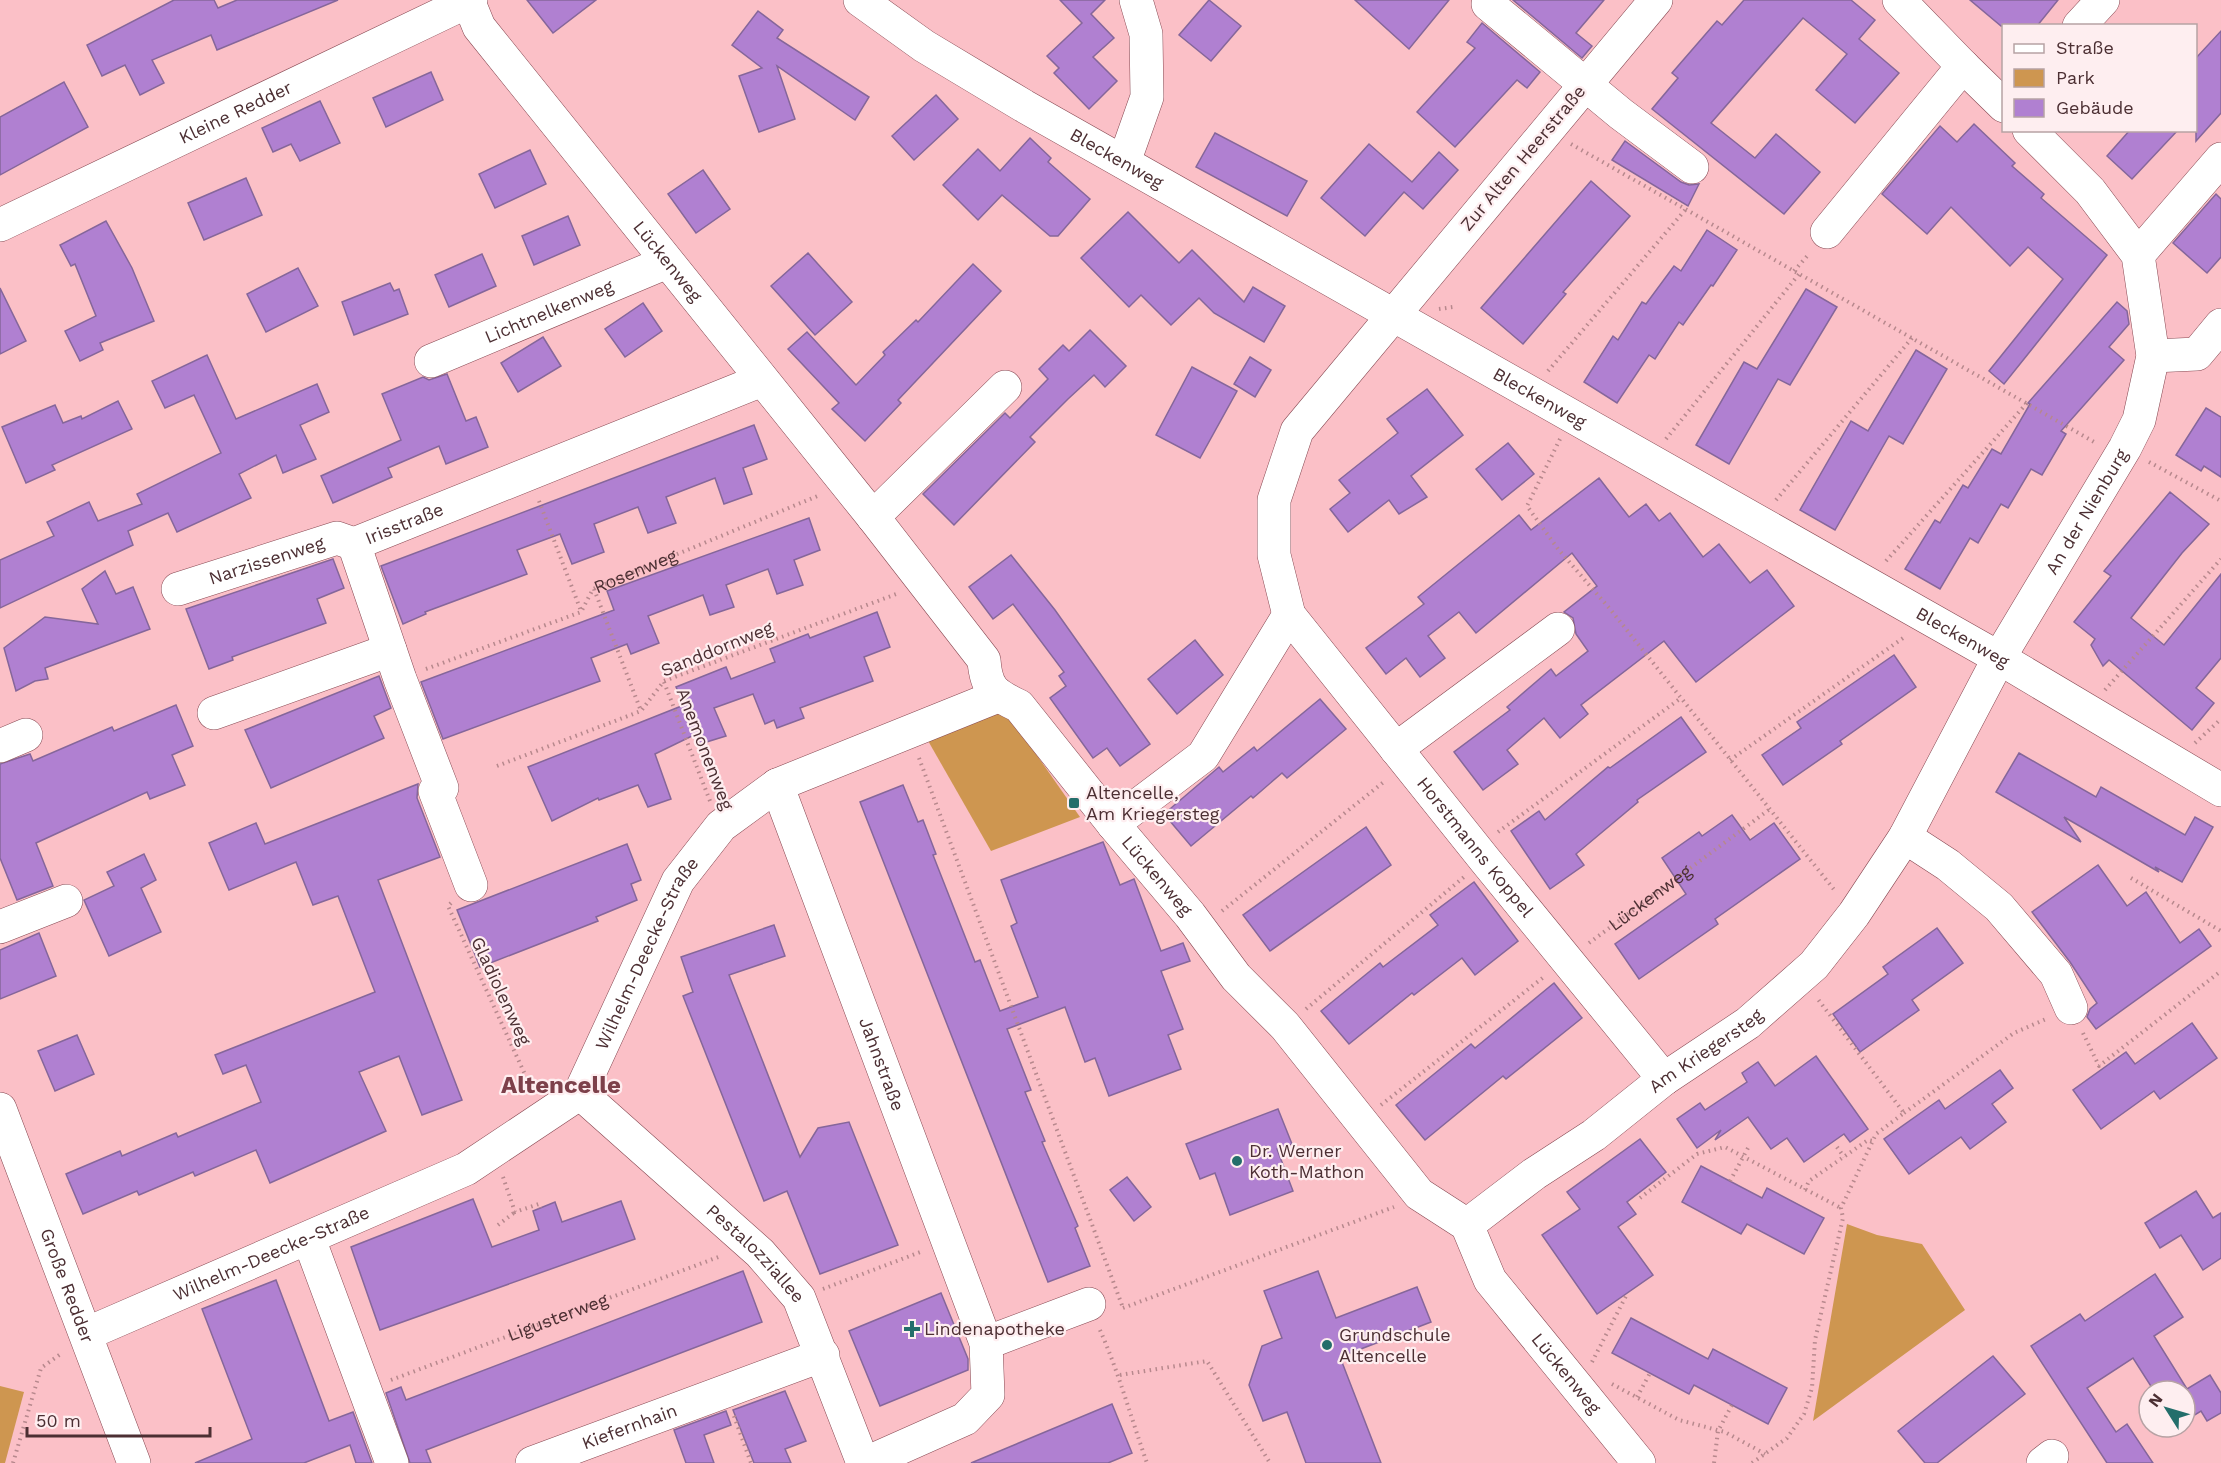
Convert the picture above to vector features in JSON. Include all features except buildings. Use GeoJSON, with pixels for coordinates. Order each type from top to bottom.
{"type":"FeatureCollection","features":[{"type":"Feature","properties":{"kind":"street","name":"Bleckenweg"},"geometry":{"type":"LineString","coordinates":[[860,0],[934,52],[1390,316],[1999,658],[2221,790]]}},
{"type":"Feature","properties":{"kind":"street"},"geometry":{"type":"LineString","coordinates":[[1124,162],[1147,97],[1146,34],[1136,0]]}},
{"type":"Feature","properties":{"kind":"street","name":"Zur Alten Heerstraße"},"geometry":{"type":"LineString","coordinates":[[1390,316],[1656,0]]}},
{"type":"Feature","properties":{"kind":"street"},"geometry":{"type":"LineString","coordinates":[[1899,0],[2002,104]]}},
{"type":"Feature","properties":{"kind":"street"},"geometry":{"type":"LineString","coordinates":[[2081,24],[2103,0]]}},
{"type":"Feature","properties":{"kind":"street","name":"Kleine Redder"},"geometry":{"type":"LineString","coordinates":[[0,225],[469,1]]}},
{"type":"Feature","properties":{"kind":"street","name":"Lückenweg"},"geometry":{"type":"LineString","coordinates":[[469,1],[479,27],[847,484],[984,660],[985,679],[998,696],[1019,706],[1201,929],[1236,977],[1285,1026],[1419,1194],[1467,1225],[1490,1280],[1581,1376],[1639,1463]]}},
{"type":"Feature","properties":{"kind":"street"},"geometry":{"type":"LineString","coordinates":[[1488,4],[1692,167]]}},
{"type":"Feature","properties":{"kind":"street"},"geometry":{"type":"LineString","coordinates":[[1827,232],[1963,66]]}},
{"type":"Feature","properties":{"kind":"street","name":"An der Nienburg"},"geometry":{"type":"LineString","coordinates":[[1999,658],[2123,453],[2139,420],[2153,356],[2138,255],[2090,191],[2031,132]]}},
{"type":"Feature","properties":{"kind":"street"},"geometry":{"type":"LineString","coordinates":[[2138,255],[2221,159]]}},
{"type":"Feature","properties":{"kind":"street","name":"Lichtnelkenweg"},"geometry":{"type":"LineString","coordinates":[[430,361],[668,262]]}},
{"type":"Feature","properties":{"kind":"street","name":"Horstmanns Koppel"},"geometry":{"type":"LineString","coordinates":[[1390,316],[1297,431],[1274,500],[1274,555],[1289,615],[1480,854],[1664,1078]]}},
{"type":"Feature","properties":{"kind":"street"},"geometry":{"type":"LineString","coordinates":[[2153,356],[2209,362],[2221,325]]}},
{"type":"Feature","properties":{"kind":"street","name":"Irisstraße"},"geometry":{"type":"LineString","coordinates":[[471,885],[435,791],[442,788],[395,664],[354,543],[762,380]]}},
{"type":"Feature","properties":{"kind":"street"},"geometry":{"type":"LineString","coordinates":[[873,517],[1005,387]]}},
{"type":"Feature","properties":{"kind":"street","name":"Narzissenweg"},"geometry":{"type":"LineString","coordinates":[[178,590],[337,538],[354,543]]}},
{"type":"Feature","properties":{"kind":"street"},"geometry":{"type":"LineString","coordinates":[[1113,824],[1203,756],[1289,615]]}},
{"type":"Feature","properties":{"kind":"street"},"geometry":{"type":"LineString","coordinates":[[1401,756],[1558,629]]}},
{"type":"Feature","properties":{"kind":"street","name":"Am Kriegersteg"},"geometry":{"type":"LineString","coordinates":[[1467,1225],[1534,1174],[1594,1135],[1664,1078],[1748,1023],[1814,964],[1854,914],[1905,837],[1999,658]]}},
{"type":"Feature","properties":{"kind":"street"},"geometry":{"type":"LineString","coordinates":[[214,713],[395,664]]}},
{"type":"Feature","properties":{"kind":"street","name":"Wilhelm-Deecke-Straße"},"geometry":{"type":"LineString","coordinates":[[86,1334],[466,1169],[580,1093],[678,881],[721,826],[777,785],[998,696]]}},
{"type":"Feature","properties":{"kind":"street","name":"Jahnstraße"},"geometry":{"type":"LineString","coordinates":[[777,785],[986,1343],[988,1395],[965,1419],[865,1463]]}},
{"type":"Feature","properties":{"kind":"street"},"geometry":{"type":"LineString","coordinates":[[1905,837],[1948,865],[1999,907],[2056,974],[2071,1008]]}},
{"type":"Feature","properties":{"kind":"street"},"geometry":{"type":"LineString","coordinates":[[0,927],[66,901]]}},
{"type":"Feature","properties":{"kind":"street","name":"Pestalozziallee"},"geometry":{"type":"LineString","coordinates":[[580,1093],[752,1245],[798,1298],[823,1354],[865,1463]]}},
{"type":"Feature","properties":{"kind":"street","name":"Große Redder"},"geometry":{"type":"LineString","coordinates":[[0,1109],[134,1463]]}},
{"type":"Feature","properties":{"kind":"street"},"geometry":{"type":"LineString","coordinates":[[309,1239],[392,1463]]}},
{"type":"Feature","properties":{"kind":"street"},"geometry":{"type":"LineString","coordinates":[[986,1343],[1089,1304]]}},
{"type":"Feature","properties":{"kind":"street","name":"Kiefernhain"},"geometry":{"type":"LineString","coordinates":[[532,1463],[823,1354]]}},
{"type":"Feature","properties":{"kind":"path"},"geometry":{"type":"LineString","coordinates":[[1547,131],[2027,403],[2221,501]]}},
{"type":"Feature","properties":{"kind":"path"},"geometry":{"type":"LineString","coordinates":[[1542,379],[1686,209]]}},
{"type":"Feature","properties":{"kind":"path"},"geometry":{"type":"LineString","coordinates":[[1660,446],[1799,274]]}},
{"type":"Feature","properties":{"kind":"path"},"geometry":{"type":"LineString","coordinates":[[1769,508],[1912,338]]}},
{"type":"Feature","properties":{"kind":"path"},"geometry":{"type":"LineString","coordinates":[[1885,562],[2027,403]]}},
{"type":"Feature","properties":{"kind":"path"},"geometry":{"type":"LineString","coordinates":[[1571,417],[1527,506],[1558,549],[1854,914]]}},
{"type":"Feature","properties":{"kind":"path"},"geometry":{"type":"LineString","coordinates":[[528,473],[581,612]]}},
{"type":"Feature","properties":{"kind":"path","name":"Rosenweg"},"geometry":{"type":"LineString","coordinates":[[395,664],[581,612],[593,588],[847,484]]}},
{"type":"Feature","properties":{"kind":"path"},"geometry":{"type":"LineString","coordinates":[[2086,710],[2221,559]]}},
{"type":"Feature","properties":{"kind":"path","name":"Sanddornweg"},"geometry":{"type":"LineString","coordinates":[[641,711],[664,681],[925,583]]}},
{"type":"Feature","properties":{"kind":"path"},"geometry":{"type":"LineString","coordinates":[[497,766],[641,711],[593,588]]}},
{"type":"Feature","properties":{"kind":"path"},"geometry":{"type":"LineString","coordinates":[[1730,760],[1930,619]]}},
{"type":"Feature","properties":{"kind":"path","name":"Anemonenweg"},"geometry":{"type":"LineString","coordinates":[[664,681],[721,826]]}},
{"type":"Feature","properties":{"kind":"path"},"geometry":{"type":"LineString","coordinates":[[1285,1026],[1480,854],[1681,698]]}},
{"type":"Feature","properties":{"kind":"path"},"geometry":{"type":"LineString","coordinates":[[909,732],[1123,1308]]}},
{"type":"Feature","properties":{"kind":"path","name":"Lückenweg"},"geometry":{"type":"LineString","coordinates":[[1201,929],[1401,756]]}},
{"type":"Feature","properties":{"kind":"path","name":"Lückenweg"},"geometry":{"type":"LineString","coordinates":[[1361,1121],[1567,960],[1770,809]]}},
{"type":"Feature","properties":{"kind":"path"},"geometry":{"type":"LineString","coordinates":[[2131,879],[2221,930]]}},
{"type":"Feature","properties":{"kind":"path","name":"Gladiolenweg"},"geometry":{"type":"LineString","coordinates":[[471,885],[448,906],[544,1116]]}},
{"type":"Feature","properties":{"kind":"path"},"geometry":{"type":"LineString","coordinates":[[1752,1463],[1787,1438],[1804,1414],[1812,1388],[1815,1340],[1838,1249],[1843,1218],[1841,1208],[1876,1134],[2014,1034],[2071,1008],[2099,1066],[2221,971]]}},
{"type":"Feature","properties":{"kind":"path"},"geometry":{"type":"LineString","coordinates":[[1801,975],[1904,1113]]}},
{"type":"Feature","properties":{"kind":"path"},"geometry":{"type":"LineString","coordinates":[[1805,1190],[1809,1182],[1868,1140],[1873,1141]]}},
{"type":"Feature","properties":{"kind":"path"},"geometry":{"type":"LineString","coordinates":[[1640,1198],[1696,1154],[1725,1147],[1841,1208]]}},
{"type":"Feature","properties":{"kind":"path"},"geometry":{"type":"LineString","coordinates":[[1837,1147],[1844,1157]]}},
{"type":"Feature","properties":{"kind":"path"},"geometry":{"type":"LineString","coordinates":[[1730,1181],[1748,1148]]}},
{"type":"Feature","properties":{"kind":"path"},"geometry":{"type":"LineString","coordinates":[[488,1154],[506,1181],[515,1212]]}},
{"type":"Feature","properties":{"kind":"path"},"geometry":{"type":"LineString","coordinates":[[1089,1304],[1123,1308],[1401,1205],[1419,1194]]}},
{"type":"Feature","properties":{"kind":"path"},"geometry":{"type":"LineString","coordinates":[[498,1225],[515,1212],[538,1204],[540,1208]]}},
{"type":"Feature","properties":{"kind":"path"},"geometry":{"type":"LineString","coordinates":[[798,1298],[949,1241]]}},
{"type":"Feature","properties":{"kind":"path","name":"Ligusterweg"},"geometry":{"type":"LineString","coordinates":[[366,1394],[752,1245]]}},
{"type":"Feature","properties":{"kind":"path"},"geometry":{"type":"LineString","coordinates":[[1626,1296],[1581,1376],[1637,1397],[1679,1420],[1725,1432],[1765,1454]]}},
{"type":"Feature","properties":{"kind":"path"},"geometry":{"type":"LineString","coordinates":[[1089,1304],[1120,1375],[1126,1406],[1147,1463]]}},
{"type":"Feature","properties":{"kind":"path"},"geometry":{"type":"LineString","coordinates":[[13,1463],[41,1368],[86,1334]]}},
{"type":"Feature","properties":{"kind":"path"},"geometry":{"type":"LineString","coordinates":[[1120,1375],[1207,1361],[1270,1463]]}},
{"type":"Feature","properties":{"kind":"path"},"geometry":{"type":"LineString","coordinates":[[1637,1397],[1650,1373]]}},
{"type":"Feature","properties":{"kind":"path"},"geometry":{"type":"LineString","coordinates":[[725,1391],[751,1463]]}},
{"type":"Feature","properties":{"kind":"path"},"geometry":{"type":"LineString","coordinates":[[1714,1463],[1718,1431],[1732,1405]]}},
{"type":"Feature","properties":{"kind":"green space"},"geometry":{"type":"Polygon","coordinates":[[[1006,711],[1080,817],[991,851],[927,739],[1006,711]]]}},
{"type":"Feature","properties":{"kind":"green space"},"geometry":{"type":"Polygon","coordinates":[[[1847,1224],[1877,1235],[1922,1244],[1965,1310],[1813,1421],[1847,1224]]]}},
{"type":"Feature","properties":{"kind":"green space"},"geometry":{"type":"Polygon","coordinates":[[[0,1386],[24,1392],[5,1463],[0,1463],[0,1386]]]}},
{"type":"Feature","properties":{"kind":"place","name":"Altencelle, Am Kriegersteg"},"geometry":{"type":"Point","coordinates":[1074,803]}},
{"type":"Feature","properties":{"kind":"place","name":"Dr. Werner Koth-Mathon"},"geometry":{"type":"Point","coordinates":[1237,1161]}},
{"type":"Feature","properties":{"kind":"place","name":"Lindenapotheke"},"geometry":{"type":"Point","coordinates":[912,1329]}},
{"type":"Feature","properties":{"kind":"place","name":"Grundschule Altencelle"},"geometry":{"type":"Point","coordinates":[1327,1345]}},
{"type":"Feature","properties":{"kind":"district","name":"Altencelle"},"geometry":{"type":"Point","coordinates":[561,1085]}}]}
